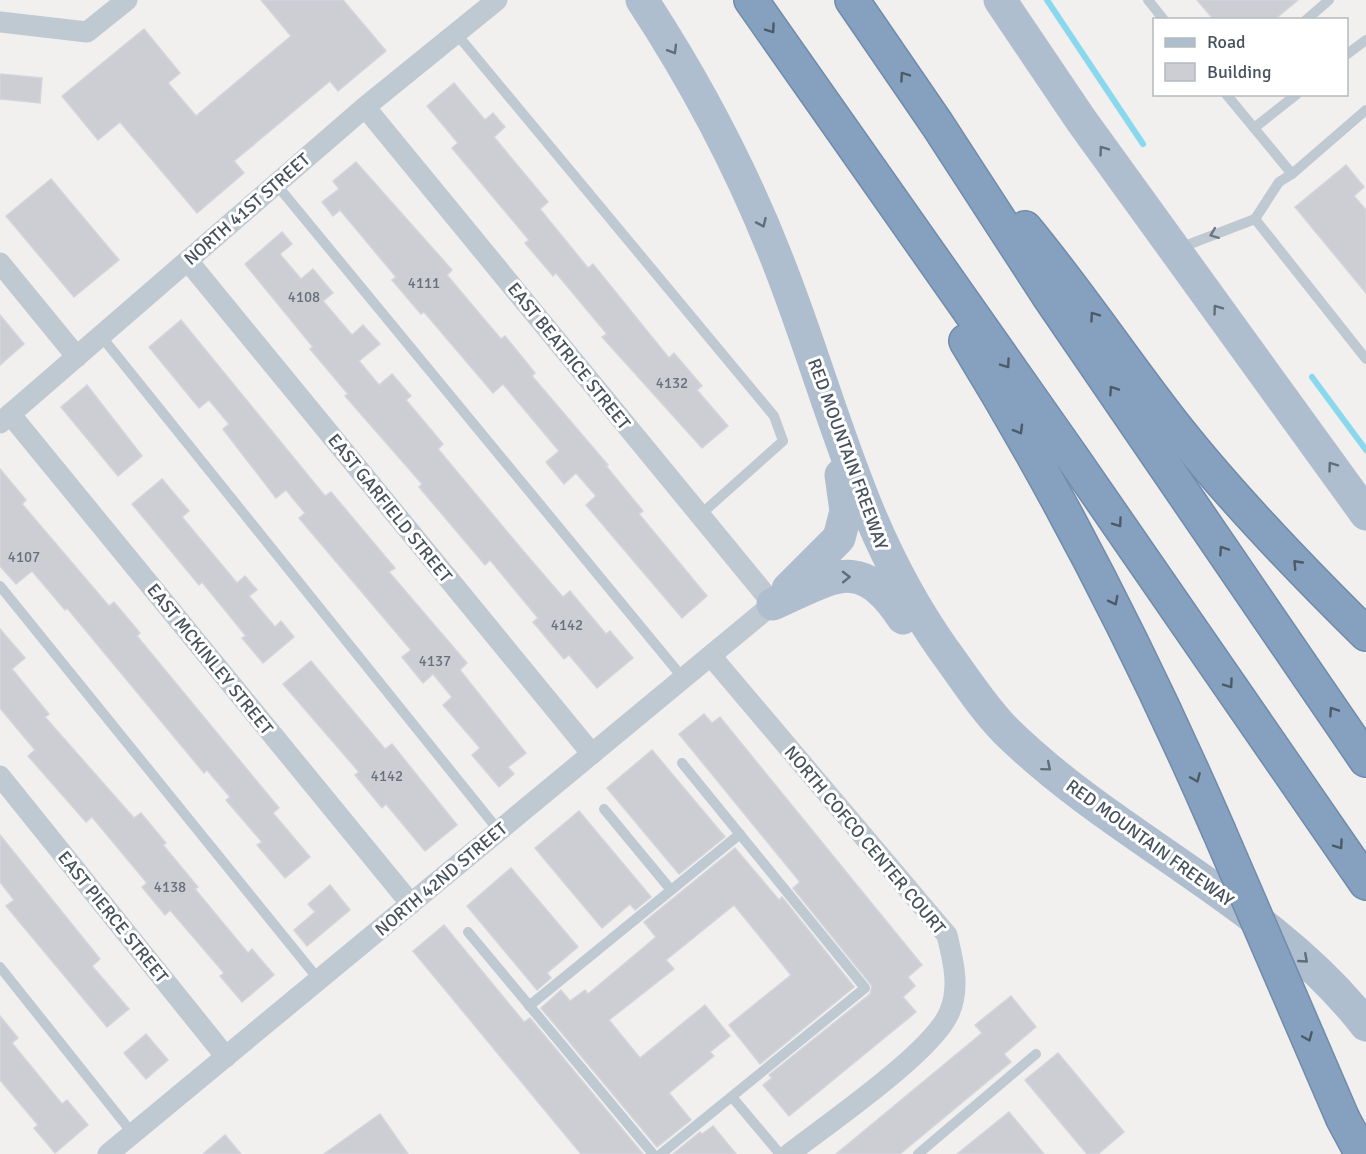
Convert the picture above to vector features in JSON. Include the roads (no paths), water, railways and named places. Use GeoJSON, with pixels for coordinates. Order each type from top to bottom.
{"type":"FeatureCollection","features":[{"type":"Feature","properties":{"kind":"highway"},"geometry":{"type":"LineString","coordinates":[[751,0],[1079,466],[1366,883]]}},
{"type":"Feature","properties":{"kind":"highway"},"geometry":{"type":"LineString","coordinates":[[852,0],[937,124],[1048,295],[1366,760]]}},
{"type":"Feature","properties":{"kind":"highway"},"geometry":{"type":"LineString","coordinates":[[791,58],[985,373],[1085,546],[1152,682],[1360,1154]]}},
{"type":"Feature","properties":{"kind":"highway"},"geometry":{"type":"LineString","coordinates":[[937,124],[1070,281],[1131,368],[1219,479],[1267,533],[1366,634]]}},
{"type":"Feature","properties":{"kind":"main road","name":"RED MOUNTAIN FREEWAY"},"geometry":{"type":"LineString","coordinates":[[642,0],[704,103],[761,221],[789,290],[866,511],[893,569],[925,624],[1003,728],[1057,776],[1287,945],[1337,992],[1366,1025]]}},
{"type":"Feature","properties":{"kind":"main road"},"geometry":{"type":"LineString","coordinates":[[1000,0],[1082,120],[1366,514]]}},
{"type":"Feature","properties":{"kind":"main road"},"geometry":{"type":"LineString","coordinates":[[773,604],[834,545],[843,530],[846,511],[832,417]]}},
{"type":"Feature","properties":{"kind":"main road"},"geometry":{"type":"LineString","coordinates":[[773,604],[835,577],[853,576],[872,583],[887,595],[937,669],[1003,728]]}},
{"type":"Feature","properties":{"kind":"street"},"geometry":{"type":"LineString","coordinates":[[0,22],[87,32],[127,0]]}},
{"type":"Feature","properties":{"kind":"street","name":"NORTH 41ST STREET"},"geometry":{"type":"LineString","coordinates":[[5,418],[365,107],[497,0]]}},
{"type":"Feature","properties":{"kind":"street","name":"EAST BEATRICE STREET"},"geometry":{"type":"LineString","coordinates":[[365,107],[773,604]]}},
{"type":"Feature","properties":{"kind":"street","name":"EAST GARFIELD STREET"},"geometry":{"type":"LineString","coordinates":[[188,261],[592,754]]}},
{"type":"Feature","properties":{"kind":"street"},"geometry":{"type":"LineString","coordinates":[[0,263],[76,357]]}},
{"type":"Feature","properties":{"kind":"street","name":"EAST MCKINLEY STREET"},"geometry":{"type":"LineString","coordinates":[[5,418],[411,904]]}},
{"type":"Feature","properties":{"kind":"street","name":"NORTH 42ND STREET"},"geometry":{"type":"LineString","coordinates":[[108,1154],[773,604]]}},
{"type":"Feature","properties":{"kind":"street","name":"NORTH COFCO CENTER COURT"},"geometry":{"type":"LineString","coordinates":[[711,656],[947,935],[956,972],[950,1012],[925,1048],[789,1154]]}},
{"type":"Feature","properties":{"kind":"street","name":"EAST PIERCE STREET"},"geometry":{"type":"LineString","coordinates":[[0,776],[226,1057]]}},
{"type":"Feature","properties":{"kind":"lane"},"geometry":{"type":"LineString","coordinates":[[1148,0],[1162,18]]}},
{"type":"Feature","properties":{"kind":"lane"},"geometry":{"type":"LineString","coordinates":[[1308,18],[1329,0]]}},
{"type":"Feature","properties":{"kind":"lane"},"geometry":{"type":"LineString","coordinates":[[455,32],[774,416],[783,441],[700,515]]}},
{"type":"Feature","properties":{"kind":"lane"},"geometry":{"type":"LineString","coordinates":[[1348,54],[1366,40]]}},
{"type":"Feature","properties":{"kind":"lane"},"geometry":{"type":"LineString","coordinates":[[1228,96],[1292,174]]}},
{"type":"Feature","properties":{"kind":"lane"},"geometry":{"type":"LineString","coordinates":[[1254,128],[1294,96]]}},
{"type":"Feature","properties":{"kind":"lane"},"geometry":{"type":"LineString","coordinates":[[1174,249],[1255,219],[1279,182],[1292,174],[1366,110]]}},
{"type":"Feature","properties":{"kind":"lane"},"geometry":{"type":"LineString","coordinates":[[276,184],[683,678]]}},
{"type":"Feature","properties":{"kind":"lane"},"geometry":{"type":"LineString","coordinates":[[1255,219],[1366,359]]}},
{"type":"Feature","properties":{"kind":"lane"},"geometry":{"type":"LineString","coordinates":[[101,336],[500,831]]}},
{"type":"Feature","properties":{"kind":"lane"},"geometry":{"type":"LineString","coordinates":[[0,585],[319,980]]}},
{"type":"Feature","properties":{"kind":"lane"},"geometry":{"type":"LineString","coordinates":[[661,1154],[865,988],[682,763]]}},
{"type":"Feature","properties":{"kind":"lane"},"geometry":{"type":"LineString","coordinates":[[604,809],[671,890]]}},
{"type":"Feature","properties":{"kind":"lane"},"geometry":{"type":"LineString","coordinates":[[529,1006],[740,834]]}},
{"type":"Feature","properties":{"kind":"lane"},"geometry":{"type":"LineString","coordinates":[[468,932],[653,1154]]}},
{"type":"Feature","properties":{"kind":"lane"},"geometry":{"type":"LineString","coordinates":[[0,967],[133,1134]]}},
{"type":"Feature","properties":{"kind":"lane"},"geometry":{"type":"LineString","coordinates":[[918,1154],[1036,1054]]}},
{"type":"Feature","properties":{"kind":"lane"},"geometry":{"type":"LineString","coordinates":[[732,1097],[780,1154]]}},
{"type":"Feature","properties":{"kind":"waterway"},"geometry":{"type":"LineString","coordinates":[[1047,0],[1143,144]]}},
{"type":"Feature","properties":{"kind":"waterway"},"geometry":{"type":"LineString","coordinates":[[1312,377],[1366,450]]}}]}
